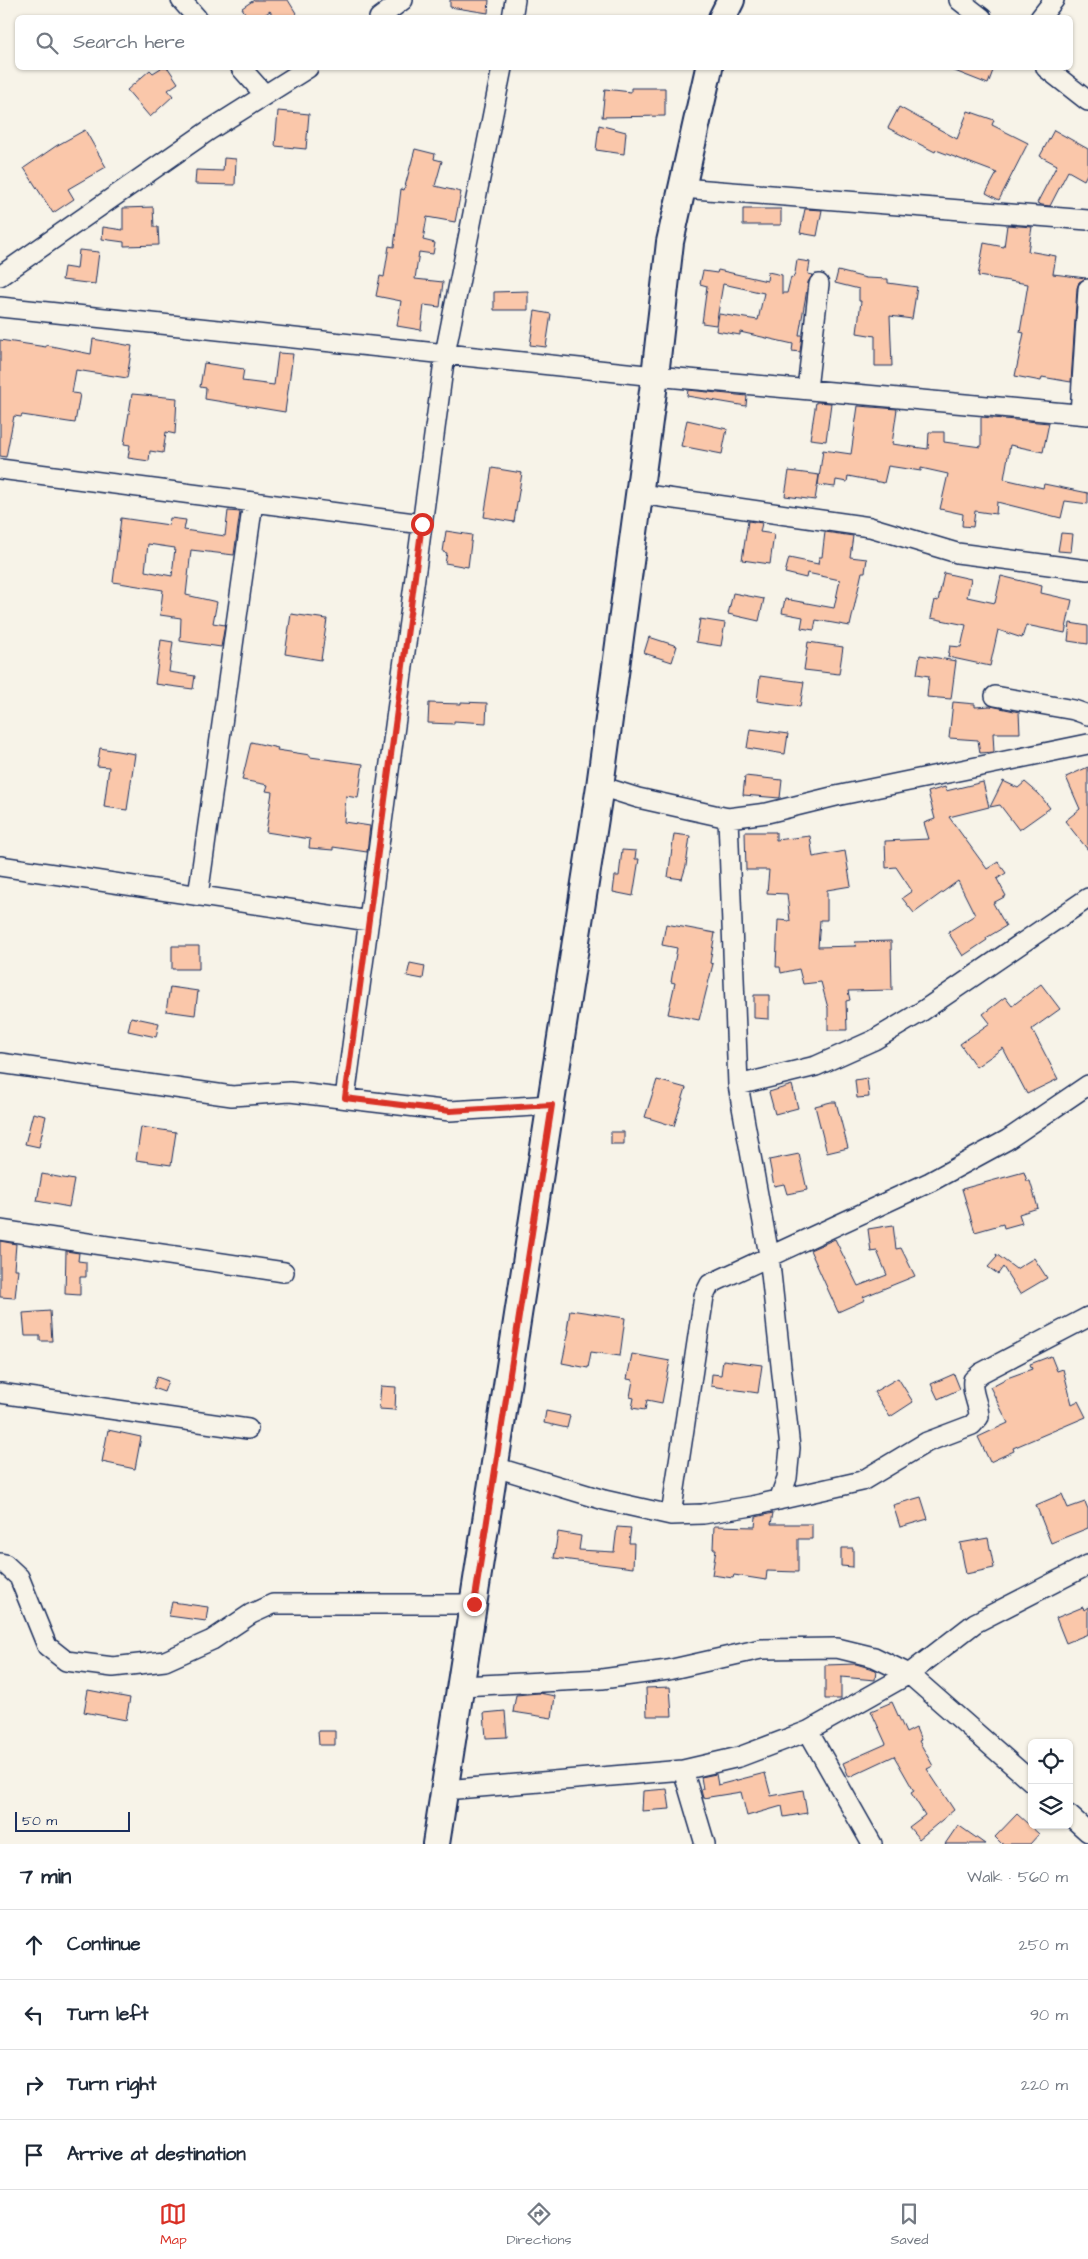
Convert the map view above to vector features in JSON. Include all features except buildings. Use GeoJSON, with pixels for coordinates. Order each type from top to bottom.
{"type":"FeatureCollection","features":[{"type":"Feature","properties":{"kind":"street"},"geometry":{"type":"LineString","coordinates":[[181,0],[194,15]]}},
{"type":"Feature","properties":{"kind":"street"},"geometry":{"type":"LineString","coordinates":[[383,15],[403,0]]}},
{"type":"Feature","properties":{"kind":"street"},"geometry":{"type":"LineString","coordinates":[[512,15],[515,0]]}},
{"type":"Feature","properties":{"kind":"street"},"geometry":{"type":"LineString","coordinates":[[717,0],[720,15]]}},
{"type":"Feature","properties":{"kind":"street"},"geometry":{"type":"LineString","coordinates":[[722,15],[731,0]]}},
{"type":"Feature","properties":{"kind":"street"},"geometry":{"type":"LineString","coordinates":[[959,0],[978,15]]}},
{"type":"Feature","properties":{"kind":"street"},"geometry":{"type":"LineString","coordinates":[[1042,15],[1054,0]]}},
{"type":"Feature","properties":{"kind":"street"},"geometry":{"type":"LineString","coordinates":[[242,70],[265,95]]}},
{"type":"Feature","properties":{"kind":"street"},"geometry":{"type":"LineString","coordinates":[[0,276],[208,132],[305,70]]}},
{"type":"Feature","properties":{"kind":"street"},"geometry":{"type":"LineString","coordinates":[[345,1098],[445,354],[502,70]]}},
{"type":"Feature","properties":{"kind":"street"},"geometry":{"type":"LineString","coordinates":[[436,1844],[600,786],[640,494],[670,242],[709,70]]}},
{"type":"Feature","properties":{"kind":"street"},"geometry":{"type":"LineString","coordinates":[[1049,70],[1088,101]]}},
{"type":"Feature","properties":{"kind":"street"},"geometry":{"type":"LineString","coordinates":[[682,188],[1088,220]]}},
{"type":"Feature","properties":{"kind":"street"},"geometry":{"type":"LineString","coordinates":[[807,389],[819,284]]}},
{"type":"Feature","properties":{"kind":"street"},"geometry":{"type":"LineString","coordinates":[[0,307],[655,376],[1084,415],[1088,289]]}},
{"type":"Feature","properties":{"kind":"street"},"geometry":{"type":"LineString","coordinates":[[0,469],[422,524]]}},
{"type":"Feature","properties":{"kind":"street"},"geometry":{"type":"LineString","coordinates":[[640,494],[870,527],[958,553],[1088,570]]}},
{"type":"Feature","properties":{"kind":"street"},"geometry":{"type":"LineString","coordinates":[[198,896],[252,502]]}},
{"type":"Feature","properties":{"kind":"street"},"geometry":{"type":"LineString","coordinates":[[995,696],[1074,710],[1088,715]]}},
{"type":"Feature","properties":{"kind":"street"},"geometry":{"type":"LineString","coordinates":[[600,786],[638,798],[728,818],[767,813],[836,796],[1088,744]]}},
{"type":"Feature","properties":{"kind":"street"},"geometry":{"type":"LineString","coordinates":[[728,818],[738,1085],[769,1255],[790,1448],[787,1478],[779,1500]]}},
{"type":"Feature","properties":{"kind":"street"},"geometry":{"type":"LineString","coordinates":[[0,866],[369,921]]}},
{"type":"Feature","properties":{"kind":"street"},"geometry":{"type":"LineString","coordinates":[[738,1085],[816,1066],[874,1040],[921,1012],[1088,898]]}},
{"type":"Feature","properties":{"kind":"street"},"geometry":{"type":"LineString","coordinates":[[0,1063],[232,1096],[290,1092],[450,1111],[552,1105]]}},
{"type":"Feature","properties":{"kind":"street"},"geometry":{"type":"LineString","coordinates":[[671,1515],[704,1296],[710,1284],[930,1182],[1008,1140],[1088,1085]]}},
{"type":"Feature","properties":{"kind":"street"},"geometry":{"type":"LineString","coordinates":[[0,1230],[284,1272]]}},
{"type":"Feature","properties":{"kind":"street"},"geometry":{"type":"LineString","coordinates":[[495,1467],[604,1500],[671,1515],[703,1514],[779,1500],[862,1481],[927,1442],[972,1424],[979,1417],[979,1406],[971,1391],[973,1380],[1088,1318]]}},
{"type":"Feature","properties":{"kind":"street"},"geometry":{"type":"LineString","coordinates":[[0,1393],[248,1429]]}},
{"type":"Feature","properties":{"kind":"street"},"geometry":{"type":"LineString","coordinates":[[0,1563],[4,1564],[19,1577],[48,1646],[66,1661],[113,1667],[165,1661],[212,1640],[251,1614],[273,1604],[474,1604]]}},
{"type":"Feature","properties":{"kind":"street"},"geometry":{"type":"LineString","coordinates":[[445,1790],[683,1770],[739,1757],[808,1731],[909,1674],[975,1623],[1088,1565]]}},
{"type":"Feature","properties":{"kind":"street"},"geometry":{"type":"LineString","coordinates":[[461,1686],[602,1679],[668,1670],[761,1650],[837,1648],[874,1657],[909,1674],[1028,1778]]}},
{"type":"Feature","properties":{"kind":"street"},"geometry":{"type":"LineString","coordinates":[[808,1731],[872,1844]]}},
{"type":"Feature","properties":{"kind":"street"},"geometry":{"type":"LineString","coordinates":[[683,1770],[705,1844]]}},
{"type":"Feature","properties":{"kind":"street"},"geometry":{"type":"LineString","coordinates":[[1073,1819],[1088,1832]]}},
{"type":"Feature","properties":{"kind":"route"},"geometry":{"type":"LineString","coordinates":[[422,524],[345,1098],[450,1111],[552,1105],[474,1604]]}}]}
